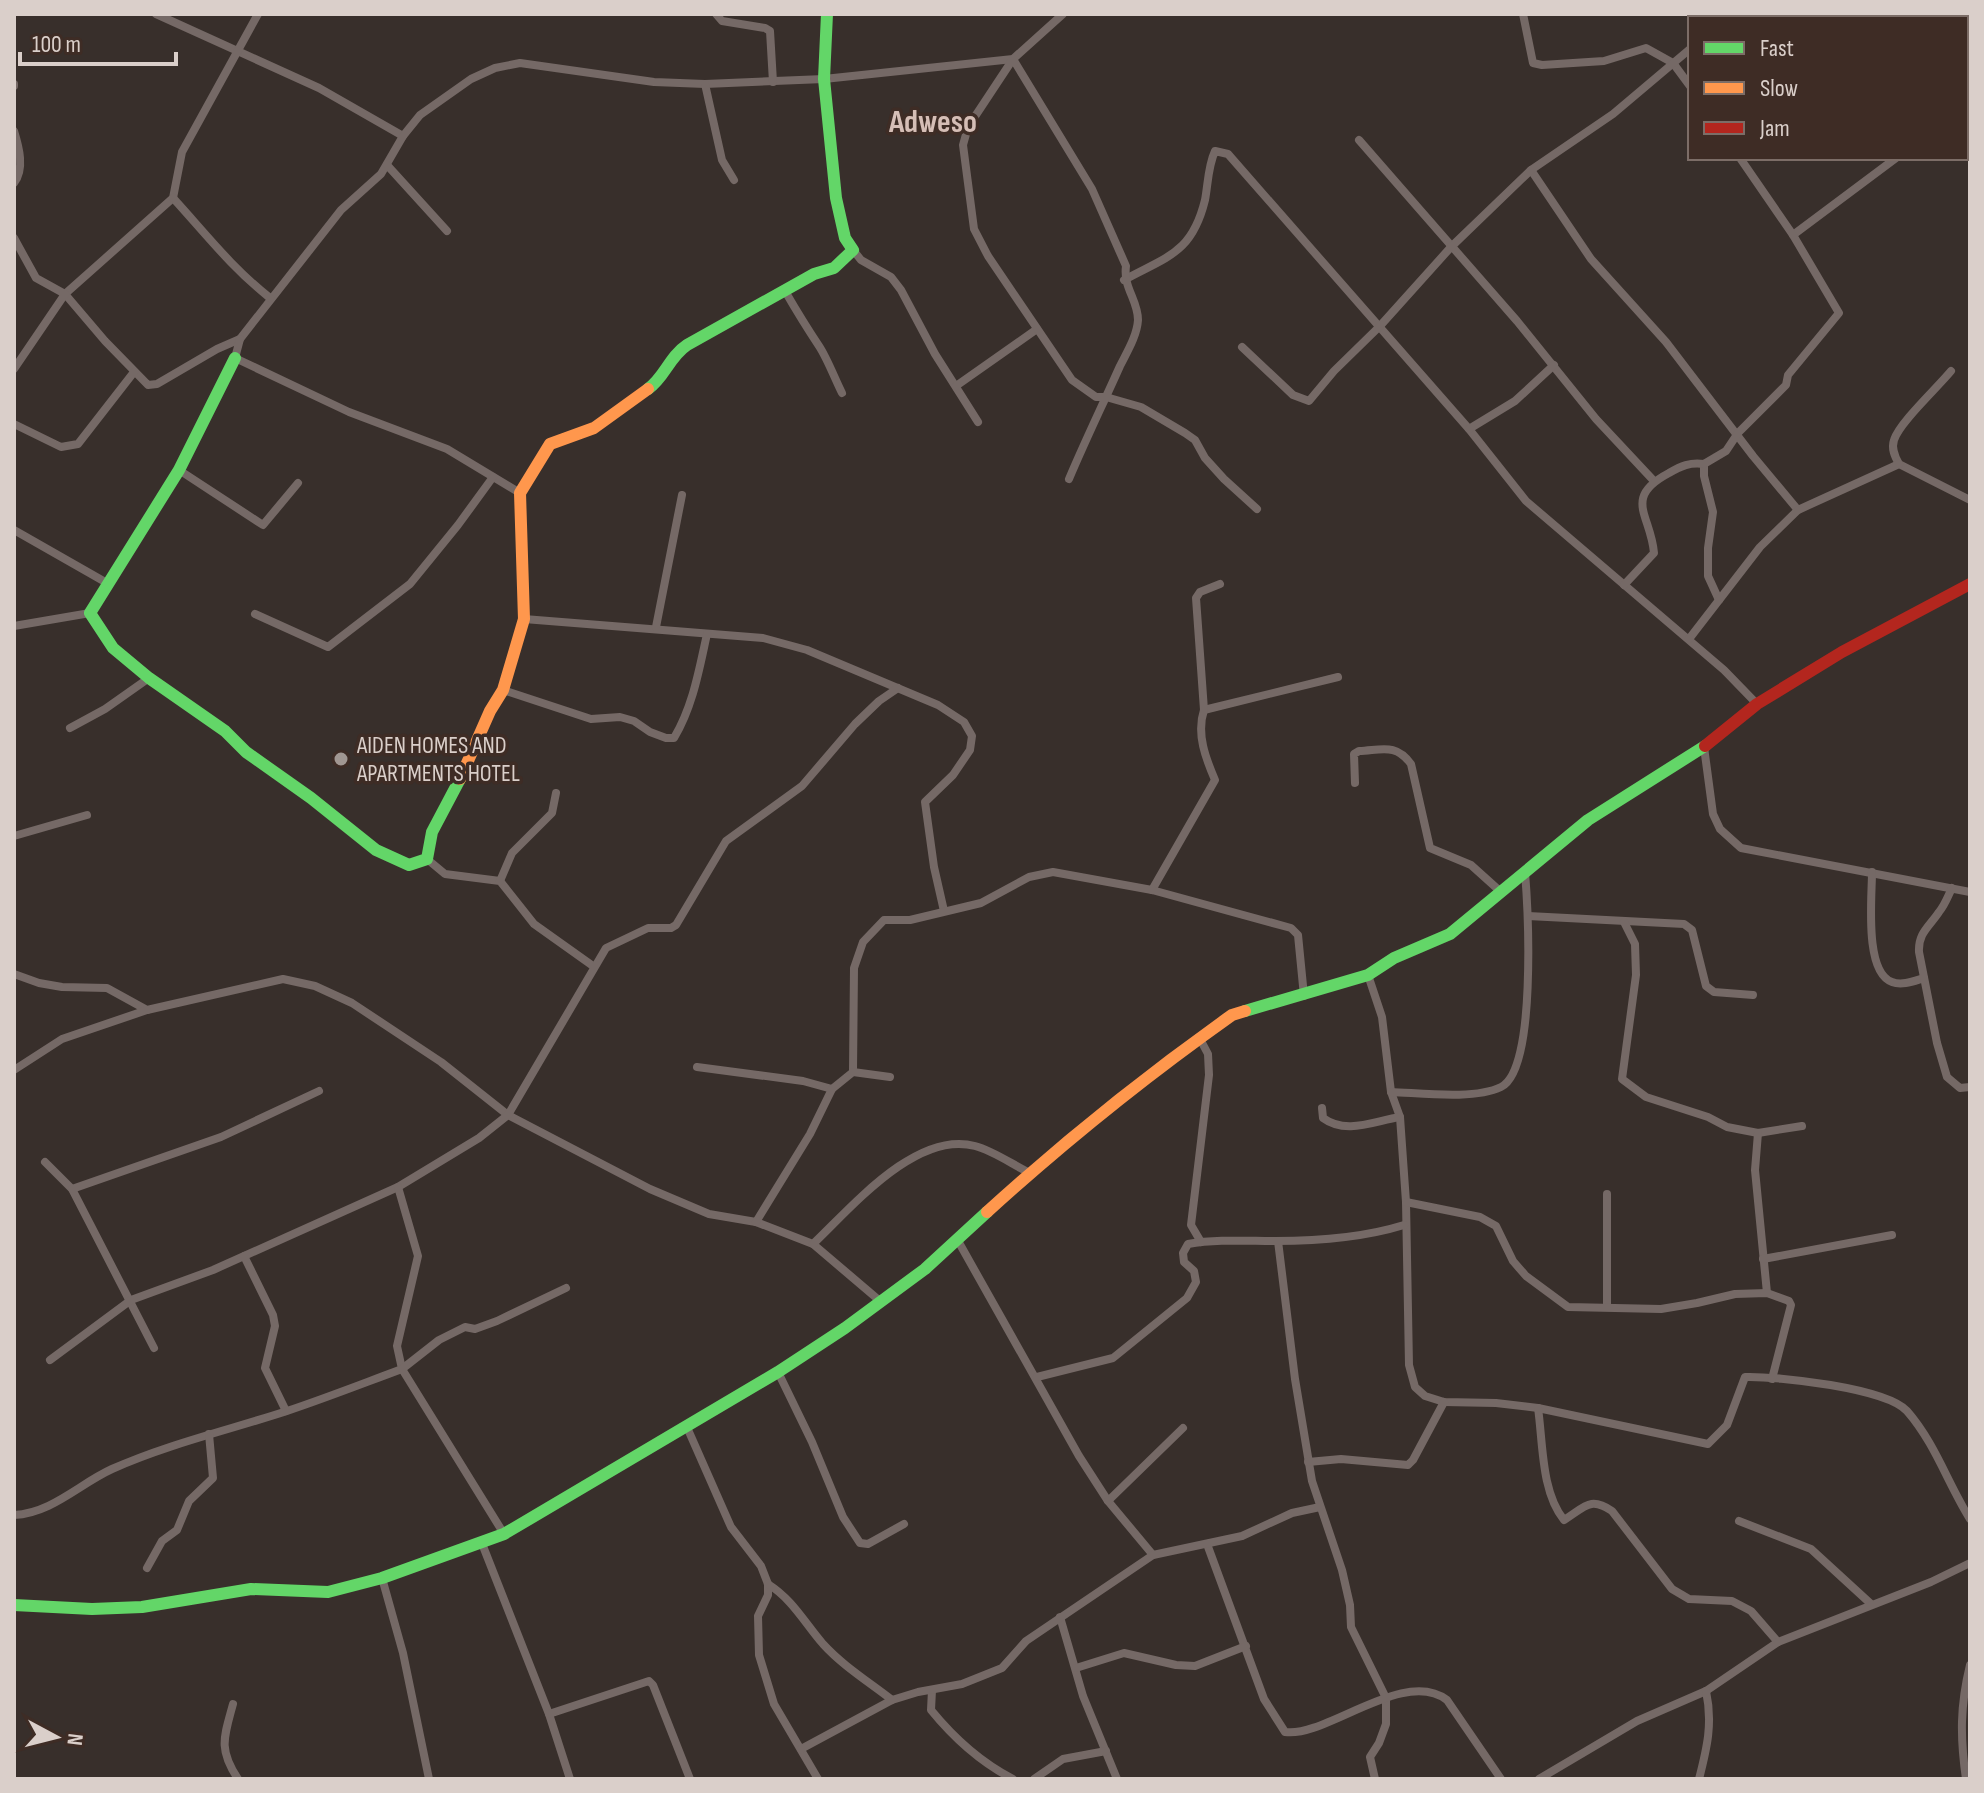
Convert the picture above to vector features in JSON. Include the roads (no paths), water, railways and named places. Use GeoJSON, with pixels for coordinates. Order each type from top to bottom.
{"type":"FeatureCollection","features":[{"type":"Feature","properties":{"kind":"street"},"geometry":{"type":"LineString","coordinates":[[156,14],[319,88],[403,136]]}},
{"type":"Feature","properties":{"kind":"street"},"geometry":{"type":"LineString","coordinates":[[14,369],[65,294],[173,198],[182,152],[258,14]]}},
{"type":"Feature","properties":{"kind":"street"},"geometry":{"type":"LineString","coordinates":[[716,14],[722,21],[770,31],[773,82]]}},
{"type":"Feature","properties":{"kind":"street"},"geometry":{"type":"LineString","coordinates":[[827,14],[824,79],[836,198],[845,238],[861,260],[891,277],[901,290],[935,354],[978,422]]}},
{"type":"Feature","properties":{"kind":"street"},"geometry":{"type":"LineString","coordinates":[[1063,14],[1013,59],[968,127],[963,145],[974,229],[988,256],[1072,380],[1096,397],[1141,407],[1185,433],[1195,440],[1205,458],[1224,479],[1257,509]]}},
{"type":"Feature","properties":{"kind":"street"},"geometry":{"type":"LineString","coordinates":[[1523,14],[1533,63],[1604,61],[1646,48],[1673,63],[1688,83]]}},
{"type":"Feature","properties":{"kind":"street"},"geometry":{"type":"LineString","coordinates":[[1242,347],[1293,395],[1309,401],[1451,247],[1531,170],[1613,114],[1688,51]]}},
{"type":"Feature","properties":{"kind":"street"},"geometry":{"type":"LineString","coordinates":[[90,613],[179,470],[235,358],[240,339],[341,210],[387,165],[403,136],[430,107],[471,79],[495,68],[520,63],[654,82],[705,84],[824,79],[1013,59]]}},
{"type":"Feature","properties":{"kind":"street"},"geometry":{"type":"LineString","coordinates":[[1013,59],[1092,189],[1126,266],[1124,280],[1138,320],[1135,335],[1069,479]]}},
{"type":"Feature","properties":{"kind":"street"},"geometry":{"type":"LineString","coordinates":[[705,84],[722,160],[734,180]]}},
{"type":"Feature","properties":{"kind":"street"},"geometry":{"type":"LineString","coordinates":[[14,131],[20,163],[19,177],[14,183]]}},
{"type":"Feature","properties":{"kind":"street"},"geometry":{"type":"LineString","coordinates":[[1359,140],[1554,365],[1596,419],[1654,481]]}},
{"type":"Feature","properties":{"kind":"street"},"geometry":{"type":"LineString","coordinates":[[1124,280],[1181,249],[1194,234],[1212,159],[1215,151],[1222,151],[1237,163],[1380,326],[1526,501],[1689,639],[1757,704]]}},
{"type":"Feature","properties":{"kind":"street"},"geometry":{"type":"LineString","coordinates":[[1624,585],[1654,553],[1653,540],[1641,505],[1645,490],[1654,481],[1683,465],[1693,462],[1704,464],[1726,451],[1738,433],[1786,385],[1788,375],[1839,313],[1793,235],[1741,160]]}},
{"type":"Feature","properties":{"kind":"street"},"geometry":{"type":"LineString","coordinates":[[1793,235],[1893,160]]}},
{"type":"Feature","properties":{"kind":"street"},"geometry":{"type":"LineString","coordinates":[[387,165],[447,231]]}},
{"type":"Feature","properties":{"kind":"street"},"geometry":{"type":"LineString","coordinates":[[1531,170],[1591,259],[1666,342],[1798,510]]}},
{"type":"Feature","properties":{"kind":"street"},"geometry":{"type":"LineString","coordinates":[[173,198],[203,230],[219,253],[270,298]]}},
{"type":"Feature","properties":{"kind":"street"},"geometry":{"type":"LineString","coordinates":[[14,238],[36,278],[65,294],[148,385],[157,384],[240,339]]}},
{"type":"Feature","properties":{"kind":"street"},"geometry":{"type":"LineString","coordinates":[[427,859],[432,832],[503,690],[513,663],[524,619],[520,493],[543,452],[550,444],[594,428],[619,412],[659,381],[674,354],[814,274],[834,268],[853,250]]}},
{"type":"Feature","properties":{"kind":"street"},"geometry":{"type":"LineString","coordinates":[[785,291],[810,336],[822,350],[842,393]]}},
{"type":"Feature","properties":{"kind":"street"},"geometry":{"type":"LineString","coordinates":[[956,386],[1037,329]]}},
{"type":"Feature","properties":{"kind":"street"},"geometry":{"type":"LineString","coordinates":[[235,358],[349,412],[447,449],[520,493]]}},
{"type":"Feature","properties":{"kind":"street"},"geometry":{"type":"LineString","coordinates":[[1469,429],[1515,401],[1554,365]]}},
{"type":"Feature","properties":{"kind":"street"},"geometry":{"type":"LineString","coordinates":[[1951,371],[1899,430],[1893,441],[1893,454],[1899,464],[1970,500]]}},
{"type":"Feature","properties":{"kind":"street"},"geometry":{"type":"LineString","coordinates":[[14,424],[61,447],[78,444],[134,372]]}},
{"type":"Feature","properties":{"kind":"street"},"geometry":{"type":"LineString","coordinates":[[1704,464],[1713,512],[1708,576],[1719,600]]}},
{"type":"Feature","properties":{"kind":"street"},"geometry":{"type":"LineString","coordinates":[[1689,639],[1760,547],[1798,510],[1899,464]]}},
{"type":"Feature","properties":{"kind":"street"},"geometry":{"type":"LineString","coordinates":[[179,470],[263,525],[298,483]]}},
{"type":"Feature","properties":{"kind":"street"},"geometry":{"type":"LineString","coordinates":[[255,614],[328,647],[410,584],[493,477]]}},
{"type":"Feature","properties":{"kind":"street"},"geometry":{"type":"LineString","coordinates":[[656,627],[682,495]]}},
{"type":"Feature","properties":{"kind":"street"},"geometry":{"type":"LineString","coordinates":[[14,530],[107,583]]}},
{"type":"Feature","properties":{"kind":"street"},"geometry":{"type":"LineString","coordinates":[[1152,890],[1215,780],[1205,762],[1196,598],[1200,592],[1220,584]]}},
{"type":"Feature","properties":{"kind":"street"},"geometry":{"type":"LineString","coordinates":[[14,1605],[92,1609],[142,1607],[251,1589],[328,1592],[382,1578],[504,1534],[778,1372],[925,1269],[1030,1173],[1152,1072],[1232,1015],[1368,975],[1394,958],[1450,934],[1588,820],[1704,747],[1757,704],[1855,645],[1970,584]]}},
{"type":"Feature","properties":{"kind":"street"},"geometry":{"type":"LineString","coordinates":[[14,626],[90,613]]}},
{"type":"Feature","properties":{"kind":"street"},"geometry":{"type":"LineString","coordinates":[[90,613],[113,648],[149,678],[225,731],[246,752],[376,850],[409,865],[427,859]]}},
{"type":"Feature","properties":{"kind":"street"},"geometry":{"type":"LineString","coordinates":[[524,619],[656,627],[763,638],[807,650],[898,688],[938,705],[964,722],[972,736],[970,750],[953,775],[925,802],[944,911]]}},
{"type":"Feature","properties":{"kind":"street"},"geometry":{"type":"LineString","coordinates":[[503,690],[591,719],[620,717],[634,721],[650,732],[674,738],[684,722],[695,691],[707,634]]}},
{"type":"Feature","properties":{"kind":"street"},"geometry":{"type":"LineString","coordinates":[[1204,710],[1338,677]]}},
{"type":"Feature","properties":{"kind":"street"},"geometry":{"type":"LineString","coordinates":[[70,728],[105,709],[149,678]]}},
{"type":"Feature","properties":{"kind":"street"},"geometry":{"type":"LineString","coordinates":[[50,1360],[131,1300],[244,1256],[398,1187],[479,1138],[508,1115],[593,966],[611,944],[648,928],[671,928],[676,925],[726,841],[802,786],[855,724],[898,688]]}},
{"type":"Feature","properties":{"kind":"street"},"geometry":{"type":"LineString","coordinates":[[1704,747],[1713,814],[1720,829],[1741,848],[1970,892]]}},
{"type":"Feature","properties":{"kind":"street"},"geometry":{"type":"LineString","coordinates":[[1355,783],[1354,754],[1359,751],[1397,750],[1403,753],[1411,764],[1430,848],[1471,865],[1501,892]]}},
{"type":"Feature","properties":{"kind":"street"},"geometry":{"type":"LineString","coordinates":[[500,881],[512,853],[552,813],[556,793]]}},
{"type":"Feature","properties":{"kind":"street"},"geometry":{"type":"LineString","coordinates":[[14,836],[87,815]]}},
{"type":"Feature","properties":{"kind":"street"},"geometry":{"type":"LineString","coordinates":[[427,859],[445,874],[500,881],[534,924],[593,966]]}},
{"type":"Feature","properties":{"kind":"street"},"geometry":{"type":"LineString","coordinates":[[853,1072],[854,968],[863,942],[884,920],[910,920],[981,903],[1029,877],[1053,872],[1152,890],[1291,928],[1298,935],[1304,996]]}},
{"type":"Feature","properties":{"kind":"street"},"geometry":{"type":"LineString","coordinates":[[1391,1092],[1470,1093],[1503,1087],[1513,1077],[1524,1033],[1528,916],[1525,872]]}},
{"type":"Feature","properties":{"kind":"street"},"geometry":{"type":"LineString","coordinates":[[1872,872],[1871,939],[1881,971],[1893,983],[1902,984],[1924,978]]}},
{"type":"Feature","properties":{"kind":"street"},"geometry":{"type":"LineString","coordinates":[[1952,888],[1943,907],[1923,930],[1919,942],[1924,978],[1947,1077],[1960,1088],[1970,1087]]}},
{"type":"Feature","properties":{"kind":"street"},"geometry":{"type":"LineString","coordinates":[[1528,916],[1684,924],[1692,930],[1706,986],[1714,992],[1753,995]]}},
{"type":"Feature","properties":{"kind":"street"},"geometry":{"type":"LineString","coordinates":[[1624,922],[1635,944],[1636,975],[1622,1079],[1646,1097],[1708,1117],[1727,1127],[1758,1133],[1802,1126]]}},
{"type":"Feature","properties":{"kind":"street"},"geometry":{"type":"LineString","coordinates":[[14,974],[62,987],[107,988],[147,1010]]}},
{"type":"Feature","properties":{"kind":"street"},"geometry":{"type":"LineString","coordinates":[[1368,975],[1382,1017],[1391,1092],[1400,1117],[1406,1202],[1404,1225],[1409,1365],[1415,1387],[1425,1396],[1444,1402],[1538,1408],[1708,1444],[1727,1425],[1745,1377],[1834,1385],[1888,1399],[1905,1408],[1925,1436],[1970,1519]]}},
{"type":"Feature","properties":{"kind":"street"},"geometry":{"type":"LineString","coordinates":[[14,1070],[62,1039],[147,1010],[283,979],[315,986],[352,1003],[441,1062],[508,1115],[650,1189],[697,1209],[756,1222],[813,1244],[880,1301]]}},
{"type":"Feature","properties":{"kind":"street"},"geometry":{"type":"LineString","coordinates":[[1199,1037],[1208,1054],[1209,1075],[1191,1225],[1201,1242]]}},
{"type":"Feature","properties":{"kind":"street"},"geometry":{"type":"LineString","coordinates":[[697,1067],[803,1081],[832,1089]]}},
{"type":"Feature","properties":{"kind":"street"},"geometry":{"type":"LineString","coordinates":[[756,1222],[810,1134],[832,1089],[853,1072],[890,1077]]}},
{"type":"Feature","properties":{"kind":"street"},"geometry":{"type":"LineString","coordinates":[[72,1189],[221,1137],[319,1091]]}},
{"type":"Feature","properties":{"kind":"street"},"geometry":{"type":"LineString","coordinates":[[1322,1108],[1323,1118],[1333,1125],[1344,1127],[1400,1117]]}},
{"type":"Feature","properties":{"kind":"street"},"geometry":{"type":"LineString","coordinates":[[1758,1133],[1755,1170],[1767,1293]]}},
{"type":"Feature","properties":{"kind":"street"},"geometry":{"type":"LineString","coordinates":[[813,1244],[869,1190],[921,1152],[936,1147],[974,1146],[1030,1173]]}},
{"type":"Feature","properties":{"kind":"street"},"geometry":{"type":"LineString","coordinates":[[45,1162],[72,1189],[154,1348]]}},
{"type":"Feature","properties":{"kind":"street"},"geometry":{"type":"LineString","coordinates":[[398,1187],[418,1256],[397,1346],[402,1369],[504,1534]]}},
{"type":"Feature","properties":{"kind":"street"},"geometry":{"type":"LineString","coordinates":[[1607,1194],[1607,1306]]}},
{"type":"Feature","properties":{"kind":"street"},"geometry":{"type":"LineString","coordinates":[[1406,1202],[1480,1217],[1496,1226],[1513,1261],[1548,1294],[1568,1307],[1661,1309],[1735,1294],[1767,1293],[1789,1301],[1791,1305],[1772,1379]]}},
{"type":"Feature","properties":{"kind":"street"},"geometry":{"type":"LineString","coordinates":[[1037,1377],[1113,1358],[1187,1298],[1196,1282],[1194,1271],[1184,1262],[1183,1253],[1188,1244],[1367,1236],[1404,1225]]}},
{"type":"Feature","properties":{"kind":"street"},"geometry":{"type":"LineString","coordinates":[[1763,1259],[1892,1235]]}},
{"type":"Feature","properties":{"kind":"street"},"geometry":{"type":"LineString","coordinates":[[957,1239],[1037,1377],[1057,1420],[1108,1501],[1153,1555]]}},
{"type":"Feature","properties":{"kind":"street"},"geometry":{"type":"LineString","coordinates":[[1278,1241],[1308,1462],[1342,1570],[1350,1605],[1351,1627],[1386,1698],[1386,1724],[1370,1757],[1375,1779]]}},
{"type":"Feature","properties":{"kind":"street"},"geometry":{"type":"LineString","coordinates":[[244,1256],[273,1315],[275,1326],[265,1368],[286,1411]]}},
{"type":"Feature","properties":{"kind":"street"},"geometry":{"type":"LineString","coordinates":[[14,1515],[30,1514],[47,1507],[111,1469],[402,1369],[439,1340],[465,1327],[475,1329],[486,1325],[566,1288]]}},
{"type":"Feature","properties":{"kind":"street"},"geometry":{"type":"LineString","coordinates":[[778,1372],[843,1517],[860,1543],[868,1544],[904,1524]]}},
{"type":"Feature","properties":{"kind":"street"},"geometry":{"type":"LineString","coordinates":[[1308,1462],[1341,1459],[1408,1465],[1444,1402]]}},
{"type":"Feature","properties":{"kind":"street"},"geometry":{"type":"LineString","coordinates":[[1538,1408],[1550,1489],[1564,1520],[1593,1502],[1599,1502],[1612,1511],[1672,1589],[1689,1599],[1732,1601],[1751,1611],[1778,1642]]}},
{"type":"Feature","properties":{"kind":"street"},"geometry":{"type":"LineString","coordinates":[[686,1425],[731,1527],[761,1566],[768,1584],[768,1595],[758,1616],[759,1655],[774,1704],[818,1779]]}},
{"type":"Feature","properties":{"kind":"street"},"geometry":{"type":"LineString","coordinates":[[1108,1501],[1183,1428]]}},
{"type":"Feature","properties":{"kind":"street"},"geometry":{"type":"LineString","coordinates":[[147,1568],[162,1541],[177,1530],[189,1501],[213,1478],[209,1434]]}},
{"type":"Feature","properties":{"kind":"street"},"geometry":{"type":"LineString","coordinates":[[801,1749],[892,1700],[962,1684],[1002,1668],[1026,1641],[1153,1555],[1242,1536],[1292,1513],[1320,1507]]}},
{"type":"Feature","properties":{"kind":"street"},"geometry":{"type":"LineString","coordinates":[[1739,1521],[1811,1549],[1871,1604]]}},
{"type":"Feature","properties":{"kind":"street"},"geometry":{"type":"LineString","coordinates":[[481,1541],[549,1714],[570,1779]]}},
{"type":"Feature","properties":{"kind":"street"},"geometry":{"type":"LineString","coordinates":[[1207,1544],[1264,1699],[1285,1732],[1313,1727],[1386,1698],[1426,1691],[1438,1693],[1447,1700],[1501,1779]]}},
{"type":"Feature","properties":{"kind":"street"},"geometry":{"type":"LineString","coordinates":[[1539,1779],[1637,1721],[1706,1691],[1778,1642],[1931,1582],[1970,1563]]}},
{"type":"Feature","properties":{"kind":"street"},"geometry":{"type":"LineString","coordinates":[[382,1578],[403,1653],[429,1779]]}},
{"type":"Feature","properties":{"kind":"street"},"geometry":{"type":"LineString","coordinates":[[768,1584],[785,1595],[823,1644],[843,1663],[892,1700]]}},
{"type":"Feature","properties":{"kind":"street"},"geometry":{"type":"LineString","coordinates":[[1060,1617],[1083,1696],[1117,1779]]}},
{"type":"Feature","properties":{"kind":"street"},"geometry":{"type":"LineString","coordinates":[[1076,1668],[1124,1653],[1176,1665],[1195,1666],[1246,1646]]}},
{"type":"Feature","properties":{"kind":"street"},"geometry":{"type":"LineString","coordinates":[[1966,1779],[1962,1698],[1970,1665]]}},
{"type":"Feature","properties":{"kind":"street"},"geometry":{"type":"LineString","coordinates":[[549,1714],[649,1681],[690,1779]]}},
{"type":"Feature","properties":{"kind":"street"},"geometry":{"type":"LineString","coordinates":[[932,1690],[931,1710],[946,1728],[994,1770],[1013,1779]]}},
{"type":"Feature","properties":{"kind":"street"},"geometry":{"type":"LineString","coordinates":[[1699,1779],[1710,1735],[1706,1691]]}},
{"type":"Feature","properties":{"kind":"street"},"geometry":{"type":"LineString","coordinates":[[233,1704],[222,1744],[227,1763],[238,1779]]}},
{"type":"Feature","properties":{"kind":"street"},"geometry":{"type":"LineString","coordinates":[[1034,1779],[1063,1759],[1106,1751]]}},
{"type":"Feature","properties":{"kind":"place","name":"AIDEN HOMES AND APARTMENTS HOTEL"},"geometry":{"type":"Point","coordinates":[341,759]}},
{"type":"Feature","properties":{"kind":"district","name":"Adweso"},"geometry":{"type":"Point","coordinates":[933,122]}}]}
